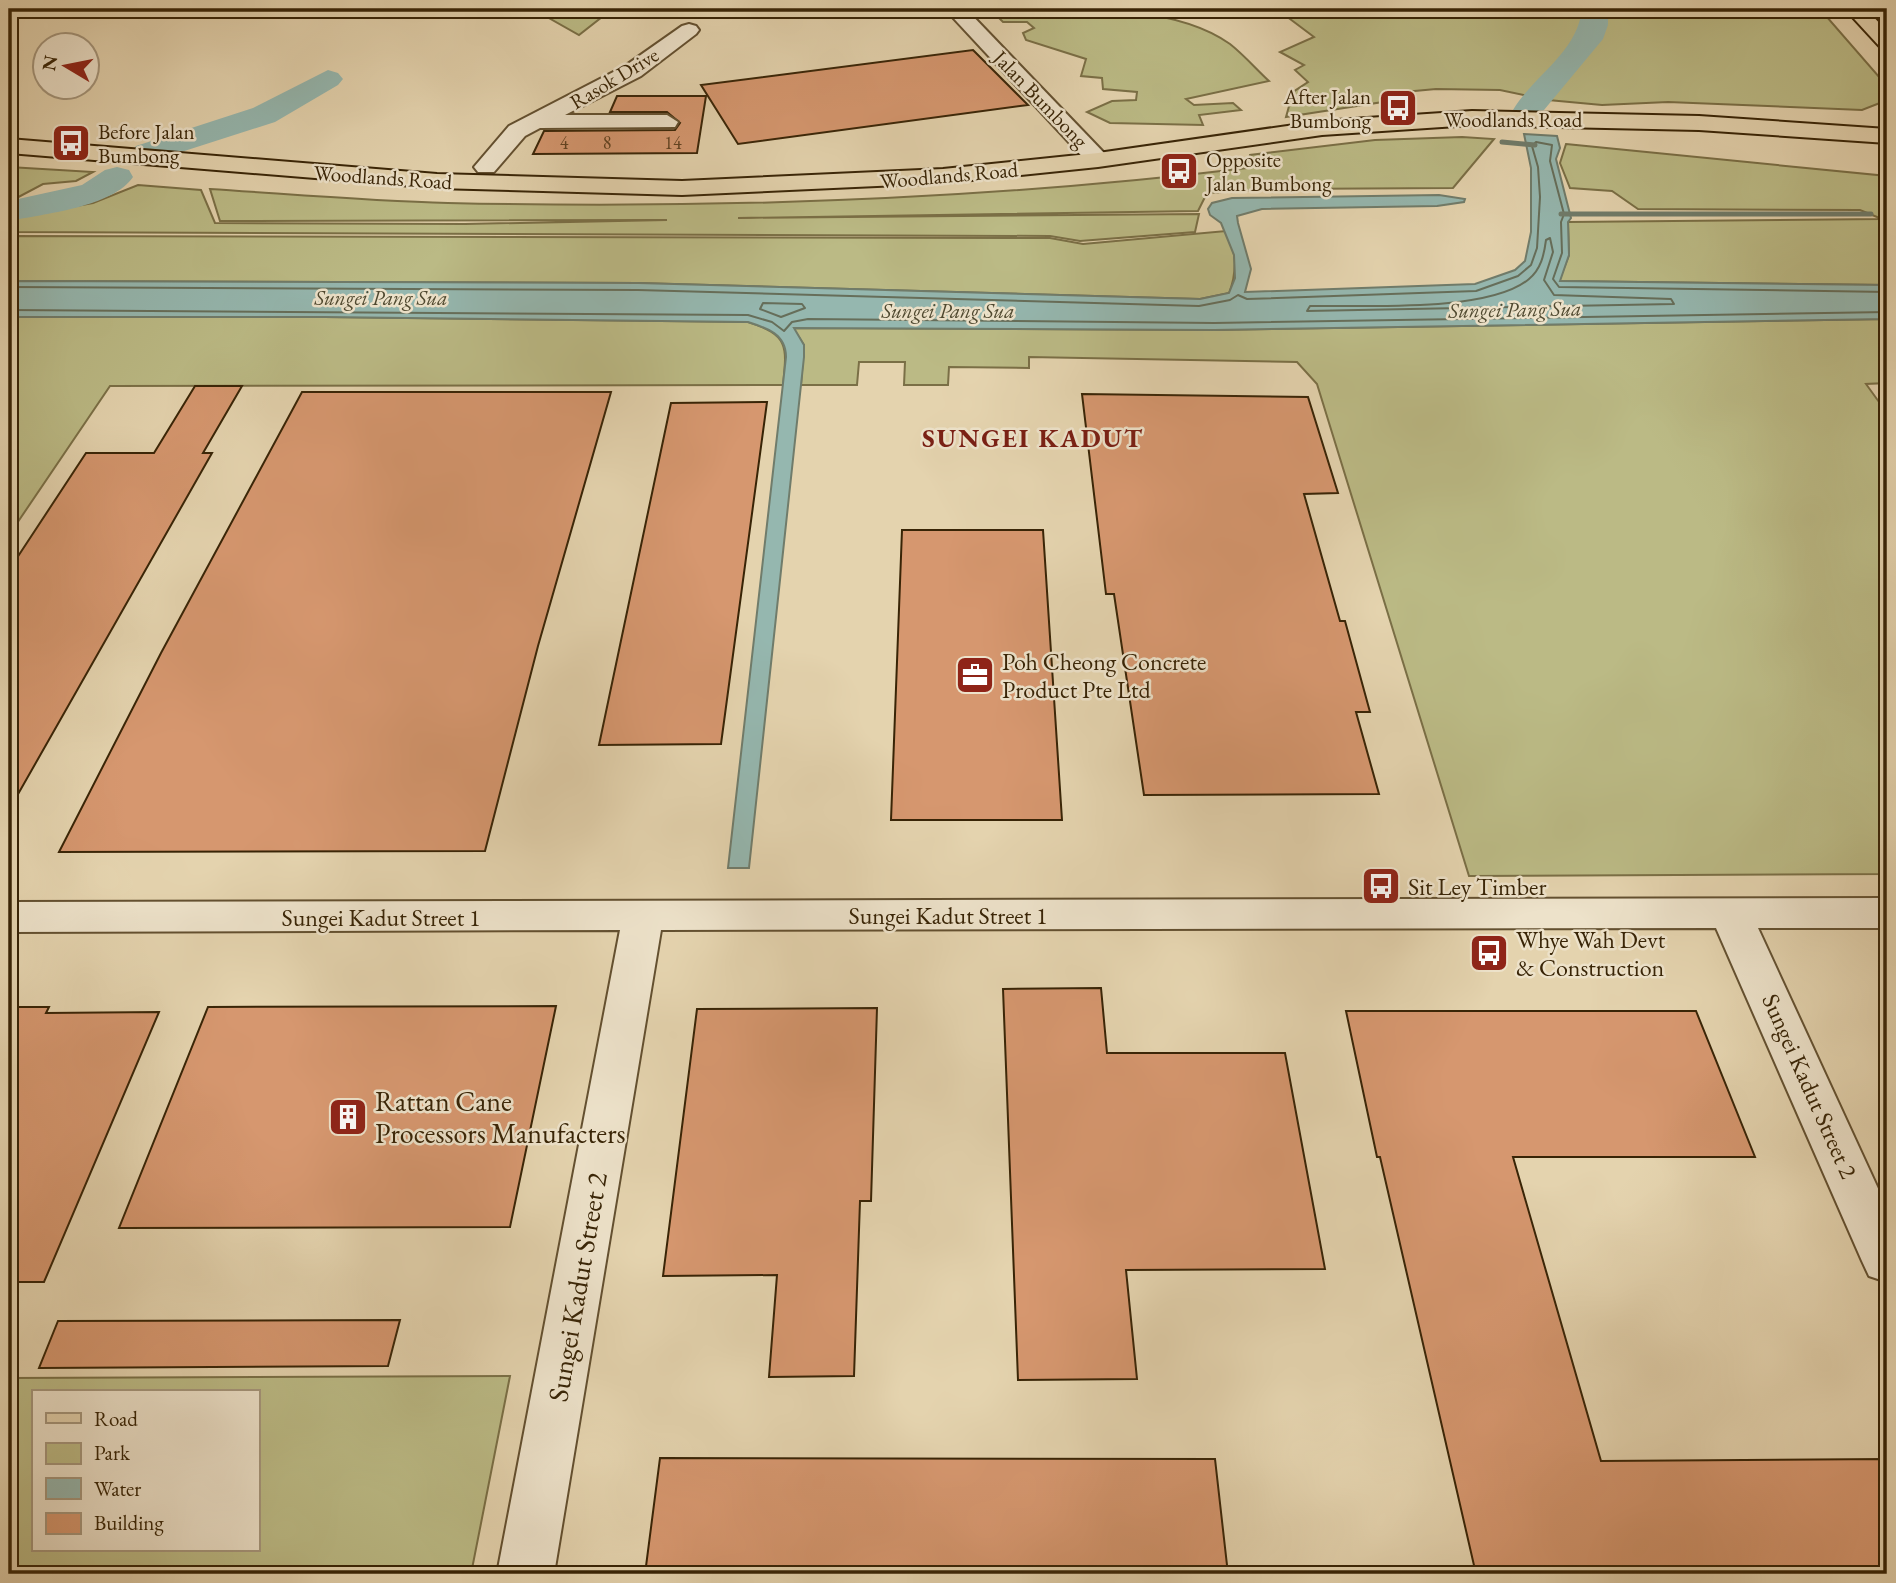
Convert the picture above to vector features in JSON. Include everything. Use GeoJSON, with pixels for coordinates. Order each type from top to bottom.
{"type":"FeatureCollection","features":[{"type":"Feature","properties":{"kind":"main road"},"geometry":{"type":"LineString","coordinates":[[1855,9],[1887,43]]}},
{"type":"Feature","properties":{"kind":"main road"},"geometry":{"type":"LineString","coordinates":[[1798,136],[1887,122]]}},
{"type":"Feature","properties":{"kind":"main road","name":"Woodlands Road"},"geometry":{"type":"LineString","coordinates":[[9,160],[498,194],[741,197],[973,184],[1332,137],[1513,123]]}},
{"type":"Feature","properties":{"kind":"main road","name":"Woodlands Road"},"geometry":{"type":"LineString","coordinates":[[9,146],[437,181],[682,188],[943,177],[1322,128],[1513,123],[1798,136],[1887,136]]}},
{"type":"Feature","properties":{"kind":"main road"},"geometry":{"type":"LineString","coordinates":[[1862,155],[1887,156]]}},
{"type":"Feature","properties":{"kind":"street","name":"Jalan Bumbong"},"geometry":{"type":"LineString","coordinates":[[955,9],[1098,159]]}},
{"type":"Feature","properties":{"kind":"street","name":"Rasok Drive"},"geometry":{"type":"LineString","coordinates":[[486,167],[511,136],[633,71],[689,30]]}},
{"type":"Feature","properties":{"kind":"street","name":"Rasok Drive"},"geometry":{"type":"LineString","coordinates":[[537,121],[667,122]]}},
{"type":"Feature","properties":{"kind":"street"},"geometry":{"type":"LineString","coordinates":[[437,181],[486,167],[501,180],[518,185]]}},
{"type":"Feature","properties":{"kind":"street","name":"Sungei Kadut Street 2"},"geometry":{"type":"LineString","coordinates":[[1730,912],[1887,1261]]}},
{"type":"Feature","properties":{"kind":"street","name":"Sungei Kadut Street 1"},"geometry":{"type":"LineString","coordinates":[[9,917],[1887,913]]}},
{"type":"Feature","properties":{"kind":"street","name":"Sungei Kadut Street 2"},"geometry":{"type":"LineString","coordinates":[[526,1574],[643,916]]}},
{"type":"Feature","properties":{"kind":"green space"},"geometry":{"type":"Polygon","coordinates":[[[533,9],[606,9],[607,13],[579,35],[533,9]]]}},
{"type":"Feature","properties":{"kind":"green space"},"geometry":{"type":"Polygon","coordinates":[[[990,9],[1114,10],[1177,20],[1205,30],[1230,44],[1269,81],[1186,99],[1194,105],[1233,103],[1241,110],[1199,115],[1203,125],[1110,123],[1087,112],[1112,101],[1136,100],[1137,92],[1103,89],[1102,78],[1081,76],[1086,59],[1026,40],[1023,33],[1034,28],[1027,22],[1003,22],[990,9]]]}},
{"type":"Feature","properties":{"kind":"green space"},"geometry":{"type":"Polygon","coordinates":[[[1247,9],[1820,9],[1887,86],[1885,101],[1862,110],[1668,102],[1602,105],[1548,100],[1500,90],[1436,89],[1393,93],[1389,101],[1286,117],[1293,92],[1308,82],[1295,70],[1304,65],[1280,52],[1314,37],[1282,13],[1255,14],[1247,9]]]}},
{"type":"Feature","properties":{"kind":"green space"},"geometry":{"type":"Polygon","coordinates":[[[1462,137],[1494,139],[1453,188],[1277,189],[1207,193],[1198,211],[738,218],[1199,214],[1195,232],[1080,241],[1050,236],[9,232],[9,218],[93,203],[138,185],[201,190],[215,223],[465,224],[667,220],[220,221],[210,189],[359,199],[548,205],[848,200],[1148,179],[1247,168],[1250,155],[1375,140],[1462,137]]]}},
{"type":"Feature","properties":{"kind":"green space"},"geometry":{"type":"Polygon","coordinates":[[[1566,144],[1887,176],[1887,285],[1559,281],[1569,255],[1568,222],[1882,219],[1860,210],[1638,209],[1612,191],[1570,188],[1560,163],[1566,144]]]}},
{"type":"Feature","properties":{"kind":"green space"},"geometry":{"type":"Polygon","coordinates":[[[9,167],[93,172],[76,181],[43,184],[9,202],[9,167]]]}},
{"type":"Feature","properties":{"kind":"green space"},"geometry":{"type":"Polygon","coordinates":[[[1226,231],[1235,262],[1229,293],[1200,299],[638,283],[9,281],[9,236],[1050,238],[1083,244],[1226,231]]]}},
{"type":"Feature","properties":{"kind":"green space"},"geometry":{"type":"Polygon","coordinates":[[[9,317],[325,317],[748,322],[778,337],[785,361],[783,385],[110,386],[9,535],[9,317]]]}},
{"type":"Feature","properties":{"kind":"green space"},"geometry":{"type":"Polygon","coordinates":[[[1887,319],[1887,383],[1866,384],[1887,413],[1887,874],[1469,876],[1317,384],[1297,362],[1029,357],[1029,368],[949,367],[948,385],[904,385],[905,362],[859,362],[857,385],[801,385],[804,345],[793,328],[1214,330],[1887,319]]]}},
{"type":"Feature","properties":{"kind":"green space"},"geometry":{"type":"Polygon","coordinates":[[[510,1376],[471,1574],[9,1574],[9,1378],[510,1376]]]}},
{"type":"Feature","properties":{"kind":"water","name":"Sungei Pang Sua"},"geometry":{"type":"Polygon","coordinates":[[[1524,134],[1557,136],[1560,148],[1556,159],[1571,218],[1568,222],[1569,255],[1560,281],[1887,285],[1887,319],[1214,330],[794,328],[804,345],[804,357],[749,868],[728,868],[786,357],[783,343],[774,333],[748,322],[325,317],[9,317],[9,281],[638,283],[1200,299],[1229,293],[1235,278],[1234,255],[1221,223],[1210,215],[1208,209],[1212,203],[1232,198],[1439,195],[1465,199],[1464,202],[1437,206],[1262,209],[1237,216],[1251,269],[1245,292],[1475,284],[1515,270],[1525,261],[1531,232],[1531,168],[1524,134]]]}},
{"type":"Feature","properties":{"kind":"building"},"geometry":{"type":"Polygon","coordinates":[[[973,50],[1028,105],[738,144],[701,85],[973,50]]]}},
{"type":"Feature","properties":{"kind":"building"},"geometry":{"type":"Polygon","coordinates":[[[617,96],[706,96],[697,153],[533,154],[544,131],[675,130],[680,123],[667,112],[610,112],[617,96]]]}},
{"type":"Feature","properties":{"kind":"building"},"geometry":{"type":"Polygon","coordinates":[[[195,386],[242,386],[203,453],[212,453],[9,810],[9,570],[86,453],[154,453],[195,386]]]}},
{"type":"Feature","properties":{"kind":"building"},"geometry":{"type":"Polygon","coordinates":[[[302,392],[611,392],[538,646],[485,851],[59,852],[161,653],[302,392]]]}},
{"type":"Feature","properties":{"kind":"building"},"geometry":{"type":"Polygon","coordinates":[[[1082,394],[1308,397],[1338,493],[1304,494],[1340,621],[1345,621],[1370,712],[1356,712],[1379,794],[1144,795],[1114,594],[1106,594],[1082,394]]]}},
{"type":"Feature","properties":{"kind":"building"},"geometry":{"type":"Polygon","coordinates":[[[767,402],[721,744],[599,745],[671,403],[767,402]]]}},
{"type":"Feature","properties":{"kind":"building","name":"Poh Cheong Concrete Product Pte Ltd"},"geometry":{"type":"Polygon","coordinates":[[[902,530],[1043,530],[1062,820],[891,820],[902,530]]]}},
{"type":"Feature","properties":{"kind":"building"},"geometry":{"type":"Polygon","coordinates":[[[1101,988],[1107,1053],[1285,1053],[1325,1269],[1126,1270],[1137,1379],[1018,1380],[1003,989],[1101,988]]]}},
{"type":"Feature","properties":{"kind":"building","name":"Rattan Cane Processors Manufacters"},"geometry":{"type":"Polygon","coordinates":[[[556,1006],[510,1227],[119,1228],[208,1007],[556,1006]]]}},
{"type":"Feature","properties":{"kind":"building"},"geometry":{"type":"Polygon","coordinates":[[[9,1007],[49,1007],[46,1013],[159,1012],[44,1282],[9,1282],[9,1007]]]}},
{"type":"Feature","properties":{"kind":"building"},"geometry":{"type":"Polygon","coordinates":[[[877,1008],[871,1201],[860,1201],[854,1376],[769,1377],[777,1275],[663,1276],[697,1009],[877,1008]]]}},
{"type":"Feature","properties":{"kind":"building"},"geometry":{"type":"Polygon","coordinates":[[[1346,1011],[1696,1011],[1755,1157],[1513,1157],[1601,1461],[1887,1459],[1887,1571],[1476,1574],[1380,1157],[1377,1157],[1346,1011]]]}},
{"type":"Feature","properties":{"kind":"building"},"geometry":{"type":"Polygon","coordinates":[[[400,1320],[388,1366],[39,1368],[58,1321],[400,1320]]]}},
{"type":"Feature","properties":{"kind":"building"},"geometry":{"type":"Polygon","coordinates":[[[660,1458],[1215,1459],[1228,1574],[645,1574],[660,1458]]]}},
{"type":"Feature","properties":{"kind":"waterway"},"geometry":{"type":"LineString","coordinates":[[1528,110],[1546,85],[1589,39],[1594,25],[1595,9]]}},
{"type":"Feature","properties":{"kind":"waterway"},"geometry":{"type":"LineString","coordinates":[[147,153],[264,115],[328,79]]}},
{"type":"Feature","properties":{"kind":"waterway"},"geometry":{"type":"LineString","coordinates":[[1502,142],[1535,145]]}},
{"type":"Feature","properties":{"kind":"waterway"},"geometry":{"type":"LineString","coordinates":[[9,211],[93,192],[117,177]]}},
{"type":"Feature","properties":{"kind":"waterway"},"geometry":{"type":"LineString","coordinates":[[1561,214],[1871,214]]}},
{"type":"Feature","properties":{"kind":"place","name":"After Jalan Bumbong"},"geometry":{"type":"Point","coordinates":[1398,108]}},
{"type":"Feature","properties":{"kind":"place","name":"Before Jalan Bumbong"},"geometry":{"type":"Point","coordinates":[71,143]}},
{"type":"Feature","properties":{"kind":"place","name":"Opposite Jalan Bumbong"},"geometry":{"type":"Point","coordinates":[1179,171]}},
{"type":"Feature","properties":{"kind":"place","name":"Poh Cheong Concrete Product Pte Ltd"},"geometry":{"type":"Point","coordinates":[975,675]}},
{"type":"Feature","properties":{"kind":"place","name":"Sit Ley Timber"},"geometry":{"type":"Point","coordinates":[1381,886]}},
{"type":"Feature","properties":{"kind":"place","name":"Whye Wah Devt & Construction"},"geometry":{"type":"Point","coordinates":[1489,953]}},
{"type":"Feature","properties":{"kind":"place","name":"Rattan Cane Processors Manufacters"},"geometry":{"type":"Point","coordinates":[348,1117]}},
{"type":"Feature","properties":{"kind":"district","name":"SUNGEI KADUT"},"geometry":{"type":"Point","coordinates":[1033,438]}}]}
